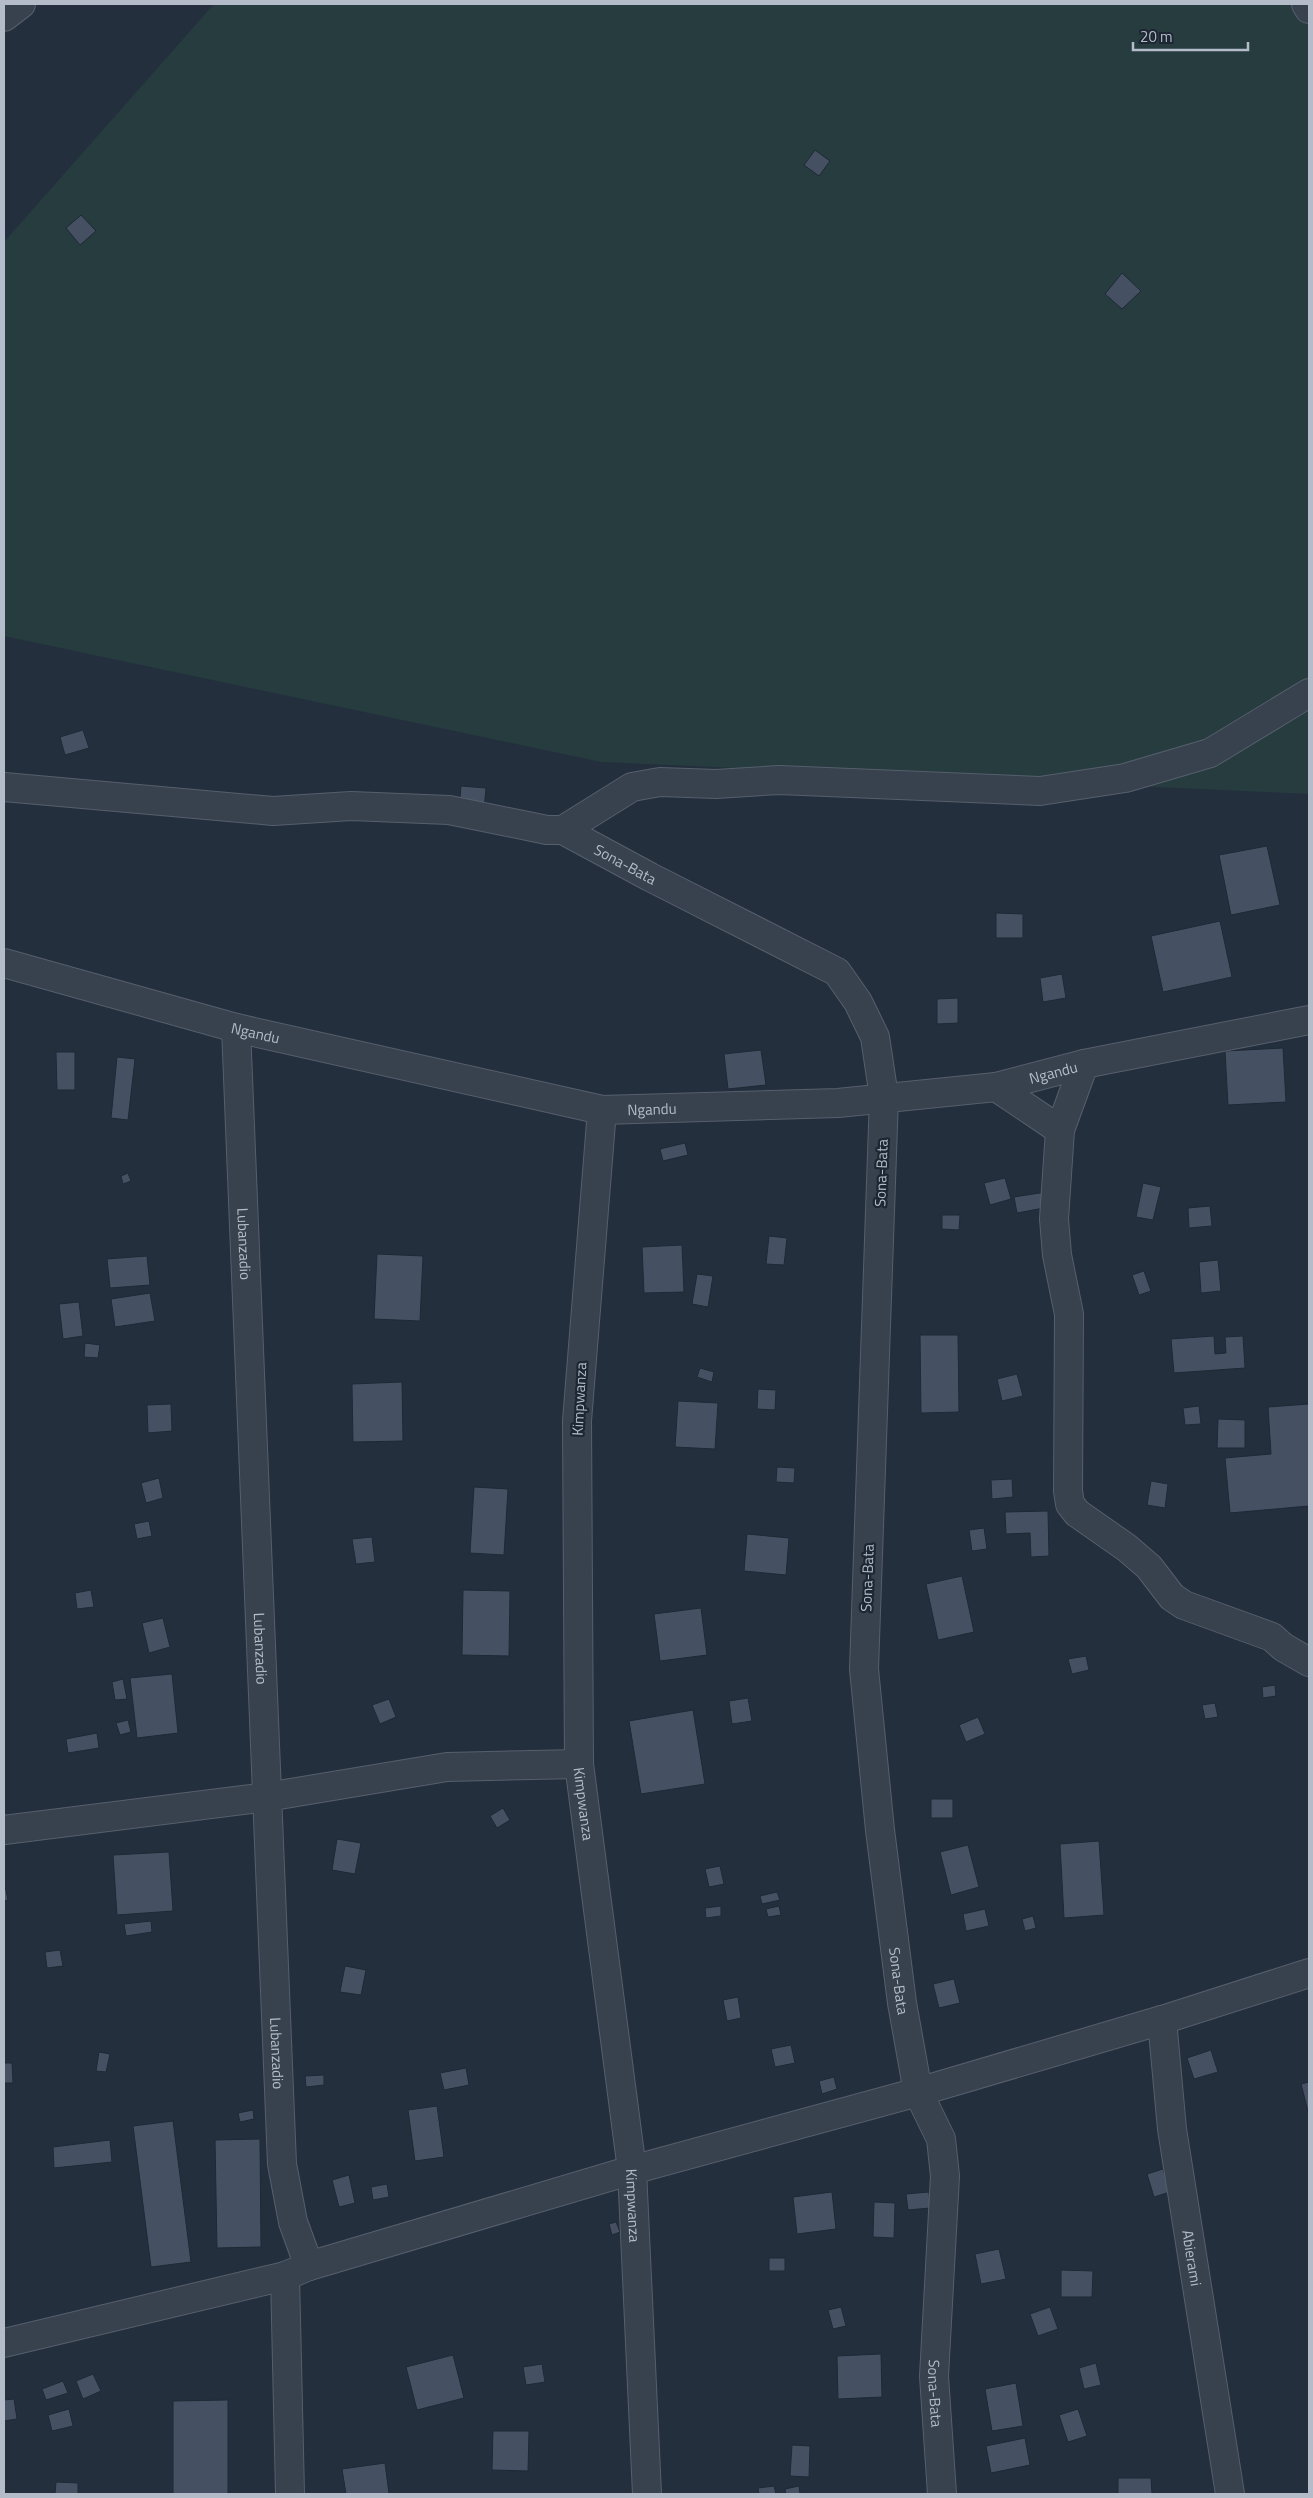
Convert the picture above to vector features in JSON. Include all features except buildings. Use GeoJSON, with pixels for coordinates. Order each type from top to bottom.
{"type":"FeatureCollection","features":[{"type":"Feature","properties":{"kind":"street"},"geometry":{"type":"LineString","coordinates":[[4,17],[20,4]]}},
{"type":"Feature","properties":{"kind":"street"},"geometry":{"type":"LineString","coordinates":[[1306,4],[1309,9]]}},
{"type":"Feature","properties":{"kind":"street"},"geometry":{"type":"LineString","coordinates":[[4,787],[273,811],[350,806],[450,810],[547,830],[563,830],[632,787],[660,782],[716,784],[779,780],[1040,791],[1125,778],[1210,753],[1309,693]]}},
{"type":"Feature","properties":{"kind":"street","name":"Sona-Bata"},"geometry":{"type":"LineString","coordinates":[[563,830],[650,877],[838,972],[858,1002],[875,1037],[884,1097],[864,1669],[880,1830],[902,2004],[918,2092],[941,2139],[945,2176],[934,2376],[942,2494]]}},
{"type":"Feature","properties":{"kind":"street","name":"Ngandu"},"geometry":{"type":"LineString","coordinates":[[4,963],[236,1028],[602,1110],[838,1103],[996,1087],[1084,1064],[1309,1020]]}},
{"type":"Feature","properties":{"kind":"street","name":"Lubanzadio"},"geometry":{"type":"LineString","coordinates":[[236,1028],[282,2164],[293,2222],[297,2271],[290,2494]]}},
{"type":"Feature","properties":{"kind":"street"},"geometry":{"type":"LineString","coordinates":[[1084,1064],[1060,1130],[1054,1218],[1057,1255],[1069,1314],[1068,1491],[1070,1504],[1078,1513],[1142,1561],[1172,1597],[1184,1605],[1272,1637],[1282,1646],[1309,1662]]}},
{"type":"Feature","properties":{"kind":"street"},"geometry":{"type":"LineString","coordinates":[[996,1087],[1060,1130]]}},
{"type":"Feature","properties":{"kind":"street","name":"Kimpwanza"},"geometry":{"type":"LineString","coordinates":[[602,1110],[576,1420],[579,1764],[632,2170],[648,2494]]}},
{"type":"Feature","properties":{"kind":"street"},"geometry":{"type":"LineString","coordinates":[[4,1830],[267,1797],[447,1766],[579,1764]]}},
{"type":"Feature","properties":{"kind":"street"},"geometry":{"type":"LineString","coordinates":[[4,2343],[297,2271],[632,2170],[918,2092],[1162,2020],[1309,1973]]}},
{"type":"Feature","properties":{"kind":"street","name":"Abierami"},"geometry":{"type":"LineString","coordinates":[[1162,2020],[1172,2129],[1230,2494]]}},
{"type":"Feature","properties":{"kind":"green space"},"geometry":{"type":"Polygon","coordinates":[[[214,4],[1309,4],[1309,794],[601,762],[4,636],[4,242],[214,4]]]}}]}
